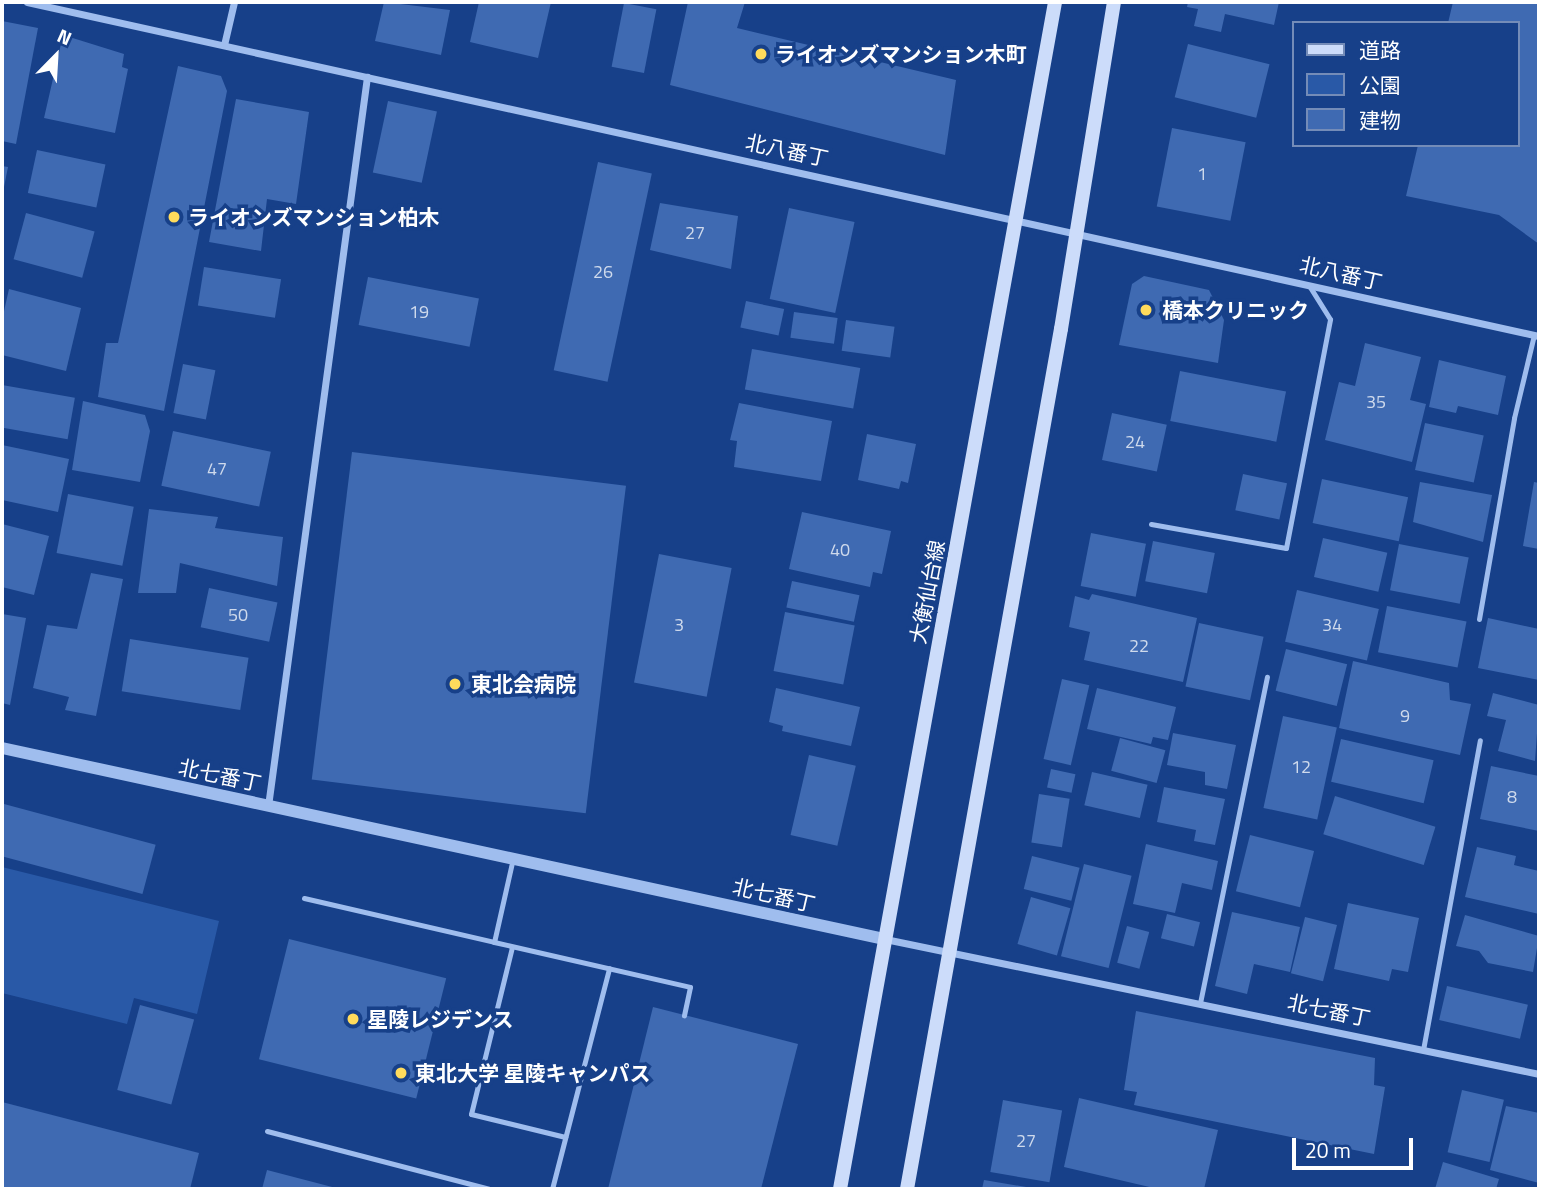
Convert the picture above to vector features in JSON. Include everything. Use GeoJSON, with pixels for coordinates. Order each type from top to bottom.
{"type":"FeatureCollection","features":[{"type":"Feature","properties":{"kind":"main road","name":"大衡仙台線"},"geometry":{"type":"LineString","coordinates":[[840,1189],[1055,2]]}},
{"type":"Feature","properties":{"kind":"main road"},"geometry":{"type":"LineString","coordinates":[[907,1189],[1077,231],[1114,2]]}},
{"type":"Feature","properties":{"kind":"street","name":"北八番丁"},"geometry":{"type":"LineString","coordinates":[[27,2],[1077,231],[1537,336]]}},
{"type":"Feature","properties":{"kind":"street"},"geometry":{"type":"LineString","coordinates":[[224,45],[234,2]]}},
{"type":"Feature","properties":{"kind":"street"},"geometry":{"type":"LineString","coordinates":[[268,806],[367,77]]}},
{"type":"Feature","properties":{"kind":"street","name":"北七番丁"},"geometry":{"type":"LineString","coordinates":[[2,748],[514,856],[884,939],[1539,1074]]}},
{"type":"Feature","properties":{"kind":"lane"},"geometry":{"type":"LineString","coordinates":[[1152,524],[1286,548],[1330,319],[1307,282]]}},
{"type":"Feature","properties":{"kind":"lane"},"geometry":{"type":"LineString","coordinates":[[1479,619],[1514,418],[1537,336]]}},
{"type":"Feature","properties":{"kind":"lane"},"geometry":{"type":"LineString","coordinates":[[1200,1003],[1267,677]]}},
{"type":"Feature","properties":{"kind":"lane"},"geometry":{"type":"LineString","coordinates":[[1423,1050],[1480,740]]}},
{"type":"Feature","properties":{"kind":"lane"},"geometry":{"type":"LineString","coordinates":[[494,943],[514,856]]}},
{"type":"Feature","properties":{"kind":"lane"},"geometry":{"type":"LineString","coordinates":[[304,898],[690,987],[684,1015]]}},
{"type":"Feature","properties":{"kind":"lane"},"geometry":{"type":"LineString","coordinates":[[512,947],[471,1114],[565,1138]]}},
{"type":"Feature","properties":{"kind":"lane"},"geometry":{"type":"LineString","coordinates":[[552,1189],[609,968]]}},
{"type":"Feature","properties":{"kind":"lane"},"geometry":{"type":"LineString","coordinates":[[267,1131],[489,1189]]}},
{"type":"Feature","properties":{"kind":"green space"},"geometry":{"type":"Polygon","coordinates":[[[2,867],[219,921],[197,1014],[134,998],[127,1024],[2,993],[2,867]]]}},
{"type":"Feature","properties":{"kind":"building"},"geometry":{"type":"Polygon","coordinates":[[[384,2],[450,10],[441,55],[375,41],[384,2]]]}},
{"type":"Feature","properties":{"kind":"building"},"geometry":{"type":"Polygon","coordinates":[[[479,2],[551,2],[538,58],[470,42],[479,2]]]}},
{"type":"Feature","properties":{"kind":"building","name":"ライオンズマンション木町"},"geometry":{"type":"Polygon","coordinates":[[[688,2],[745,2],[737,28],[956,80],[945,155],[670,85],[688,2]]]}},
{"type":"Feature","properties":{"kind":"building"},"geometry":{"type":"Polygon","coordinates":[[[1188,2],[1279,2],[1274,25],[1225,14],[1221,32],[1194,26],[1198,9],[1187,7],[1188,2]]]}},
{"type":"Feature","properties":{"kind":"building"},"geometry":{"type":"Polygon","coordinates":[[[1453,2],[1539,2],[1539,244],[1499,215],[1406,196],[1418,147],[1520,147],[1520,21],[1448,21],[1453,2]]]}},
{"type":"Feature","properties":{"kind":"building"},"geometry":{"type":"Polygon","coordinates":[[[624,3],[656,9],[644,73],[612,67],[624,3]]]}},
{"type":"Feature","properties":{"kind":"building"},"geometry":{"type":"Polygon","coordinates":[[[2,21],[38,28],[16,144],[2,141],[2,21]]]}},
{"type":"Feature","properties":{"kind":"building"},"geometry":{"type":"Polygon","coordinates":[[[63,35],[124,54],[122,67],[128,69],[115,133],[44,118],[63,35]]]}},
{"type":"Feature","properties":{"kind":"building"},"geometry":{"type":"Polygon","coordinates":[[[1188,44],[1270,64],[1256,118],[1175,97],[1188,44]]]}},
{"type":"Feature","properties":{"kind":"building","name":"ライオンズマンション柏木"},"geometry":{"type":"Polygon","coordinates":[[[178,66],[221,76],[227,91],[164,411],[98,397],[106,343],[118,343],[178,66]]]}},
{"type":"Feature","properties":{"kind":"building"},"geometry":{"type":"Polygon","coordinates":[[[236,99],[309,112],[296,204],[267,199],[261,251],[209,242],[236,99]]]}},
{"type":"Feature","properties":{"kind":"building"},"geometry":{"type":"Polygon","coordinates":[[[388,101],[437,111],[422,183],[373,172],[388,101]]]}},
{"type":"Feature","properties":{"kind":"building"},"geometry":{"type":"Polygon","coordinates":[[[1172,128],[1246,142],[1230,221],[1157,207],[1172,128]]]}},
{"type":"Feature","properties":{"kind":"building"},"geometry":{"type":"Polygon","coordinates":[[[37,150],[105,165],[96,208],[28,193],[37,150]]]}},
{"type":"Feature","properties":{"kind":"building"},"geometry":{"type":"Polygon","coordinates":[[[598,162],[652,173],[608,382],[554,370],[598,162]]]}},
{"type":"Feature","properties":{"kind":"building"},"geometry":{"type":"Polygon","coordinates":[[[2,166],[8,167],[3,192],[2,192],[2,166]]]}},
{"type":"Feature","properties":{"kind":"building"},"geometry":{"type":"Polygon","coordinates":[[[660,203],[738,216],[731,269],[650,250],[660,203]]]}},
{"type":"Feature","properties":{"kind":"building"},"geometry":{"type":"Polygon","coordinates":[[[789,208],[855,222],[835,313],[770,299],[789,208]]]}},
{"type":"Feature","properties":{"kind":"building"},"geometry":{"type":"Polygon","coordinates":[[[26,213],[95,231],[82,278],[14,259],[26,213]]]}},
{"type":"Feature","properties":{"kind":"building"},"geometry":{"type":"Polygon","coordinates":[[[204,267],[281,279],[275,318],[198,306],[204,267]]]}},
{"type":"Feature","properties":{"kind":"building"},"geometry":{"type":"Polygon","coordinates":[[[1144,276],[1209,290],[1224,320],[1218,363],[1119,345],[1132,284],[1144,276]]]}},
{"type":"Feature","properties":{"kind":"building"},"geometry":{"type":"Polygon","coordinates":[[[368,277],[479,299],[470,347],[359,325],[368,277]]]}},
{"type":"Feature","properties":{"kind":"building"},"geometry":{"type":"Polygon","coordinates":[[[9,289],[81,308],[66,371],[2,355],[2,320],[9,289]]]}},
{"type":"Feature","properties":{"kind":"building"},"geometry":{"type":"Polygon","coordinates":[[[746,301],[784,309],[779,336],[740,327],[746,301]]]}},
{"type":"Feature","properties":{"kind":"building"},"geometry":{"type":"Polygon","coordinates":[[[794,312],[838,318],[834,344],[790,338],[794,312]]]}},
{"type":"Feature","properties":{"kind":"building"},"geometry":{"type":"Polygon","coordinates":[[[846,320],[895,327],[890,358],[842,351],[846,320]]]}},
{"type":"Feature","properties":{"kind":"building"},"geometry":{"type":"Polygon","coordinates":[[[1365,343],[1421,357],[1410,400],[1426,404],[1412,462],[1325,440],[1339,382],[1355,386],[1365,343]]]}},
{"type":"Feature","properties":{"kind":"building"},"geometry":{"type":"Polygon","coordinates":[[[752,349],[860,368],[853,408],[745,389],[752,349]]]}},
{"type":"Feature","properties":{"kind":"building"},"geometry":{"type":"Polygon","coordinates":[[[1439,360],[1506,376],[1498,415],[1458,406],[1456,413],[1429,407],[1439,360]]]}},
{"type":"Feature","properties":{"kind":"building"},"geometry":{"type":"Polygon","coordinates":[[[183,364],[215,370],[206,419],[173,413],[183,364]]]}},
{"type":"Feature","properties":{"kind":"building"},"geometry":{"type":"Polygon","coordinates":[[[1180,371],[1286,392],[1276,442],[1170,421],[1180,371]]]}},
{"type":"Feature","properties":{"kind":"building"},"geometry":{"type":"Polygon","coordinates":[[[2,385],[75,398],[68,439],[2,428],[2,385]]]}},
{"type":"Feature","properties":{"kind":"building"},"geometry":{"type":"Polygon","coordinates":[[[83,401],[145,415],[150,431],[140,482],[72,470],[83,401]]]}},
{"type":"Feature","properties":{"kind":"building"},"geometry":{"type":"Polygon","coordinates":[[[739,403],[832,421],[821,481],[734,467],[737,441],[730,440],[739,403]]]}},
{"type":"Feature","properties":{"kind":"building"},"geometry":{"type":"Polygon","coordinates":[[[1112,413],[1167,425],[1157,472],[1102,460],[1112,413]]]}},
{"type":"Feature","properties":{"kind":"building"},"geometry":{"type":"Polygon","coordinates":[[[1425,423],[1484,435],[1474,482],[1415,470],[1425,423]]]}},
{"type":"Feature","properties":{"kind":"building"},"geometry":{"type":"Polygon","coordinates":[[[173,431],[271,452],[259,507],[161,486],[173,431]]]}},
{"type":"Feature","properties":{"kind":"building"},"geometry":{"type":"Polygon","coordinates":[[[867,434],[916,444],[908,483],[901,481],[899,489],[858,480],[867,434]]]}},
{"type":"Feature","properties":{"kind":"building"},"geometry":{"type":"Polygon","coordinates":[[[2,445],[69,459],[58,512],[2,500],[2,445]]]}},
{"type":"Feature","properties":{"kind":"building"},"geometry":{"type":"Polygon","coordinates":[[[352,452],[626,486],[586,813],[312,780],[352,452]]]}},
{"type":"Feature","properties":{"kind":"building"},"geometry":{"type":"Polygon","coordinates":[[[1243,474],[1287,483],[1279,520],[1235,510],[1243,474]]]}},
{"type":"Feature","properties":{"kind":"building"},"geometry":{"type":"Polygon","coordinates":[[[1322,479],[1408,497],[1399,541],[1313,523],[1322,479]]]}},
{"type":"Feature","properties":{"kind":"building"},"geometry":{"type":"Polygon","coordinates":[[[1420,482],[1492,495],[1483,542],[1413,522],[1420,482]]]}},
{"type":"Feature","properties":{"kind":"building"},"geometry":{"type":"Polygon","coordinates":[[[1534,482],[1539,483],[1539,549],[1523,546],[1534,482]]]}},
{"type":"Feature","properties":{"kind":"building"},"geometry":{"type":"Polygon","coordinates":[[[68,494],[134,507],[122,566],[57,553],[68,494]]]}},
{"type":"Feature","properties":{"kind":"building"},"geometry":{"type":"Polygon","coordinates":[[[149,509],[218,517],[215,528],[283,537],[277,586],[180,563],[176,593],[138,593],[149,509]]]}},
{"type":"Feature","properties":{"kind":"building"},"geometry":{"type":"Polygon","coordinates":[[[802,512],[891,531],[882,574],[873,572],[870,587],[789,569],[802,512]]]}},
{"type":"Feature","properties":{"kind":"building"},"geometry":{"type":"Polygon","coordinates":[[[2,524],[49,536],[34,595],[2,587],[2,524]]]}},
{"type":"Feature","properties":{"kind":"building"},"geometry":{"type":"Polygon","coordinates":[[[1091,533],[1146,544],[1136,597],[1081,586],[1091,533]]]}},
{"type":"Feature","properties":{"kind":"building"},"geometry":{"type":"Polygon","coordinates":[[[1323,538],[1387,553],[1378,592],[1314,577],[1323,538]]]}},
{"type":"Feature","properties":{"kind":"building"},"geometry":{"type":"Polygon","coordinates":[[[1153,541],[1215,553],[1207,593],[1145,581],[1153,541]]]}},
{"type":"Feature","properties":{"kind":"building"},"geometry":{"type":"Polygon","coordinates":[[[1399,544],[1469,558],[1460,604],[1390,590],[1399,544]]]}},
{"type":"Feature","properties":{"kind":"building"},"geometry":{"type":"Polygon","coordinates":[[[659,554],[732,568],[707,697],[634,683],[659,554]]]}},
{"type":"Feature","properties":{"kind":"building"},"geometry":{"type":"Polygon","coordinates":[[[91,573],[123,579],[96,716],[65,710],[69,697],[33,688],[47,625],[77,629],[91,573]]]}},
{"type":"Feature","properties":{"kind":"building"},"geometry":{"type":"Polygon","coordinates":[[[792,581],[859,595],[854,622],[786,607],[792,581]]]}},
{"type":"Feature","properties":{"kind":"building"},"geometry":{"type":"Polygon","coordinates":[[[209,588],[277,603],[269,642],[201,627],[209,588]]]}},
{"type":"Feature","properties":{"kind":"building"},"geometry":{"type":"Polygon","coordinates":[[[1297,590],[1379,609],[1367,661],[1285,642],[1297,590]]]}},
{"type":"Feature","properties":{"kind":"building"},"geometry":{"type":"Polygon","coordinates":[[[1092,594],[1197,618],[1183,682],[1084,660],[1090,632],[1069,627],[1075,596],[1089,600],[1092,594]]]}},
{"type":"Feature","properties":{"kind":"building"},"geometry":{"type":"Polygon","coordinates":[[[1387,606],[1467,621],[1458,668],[1378,652],[1387,606]]]}},
{"type":"Feature","properties":{"kind":"building"},"geometry":{"type":"Polygon","coordinates":[[[785,612],[855,626],[843,684],[774,671],[785,612]]]}},
{"type":"Feature","properties":{"kind":"building"},"geometry":{"type":"Polygon","coordinates":[[[2,614],[26,618],[10,705],[2,703],[2,614]]]}},
{"type":"Feature","properties":{"kind":"building"},"geometry":{"type":"Polygon","coordinates":[[[1488,618],[1539,629],[1539,680],[1478,668],[1488,618]]]}},
{"type":"Feature","properties":{"kind":"building"},"geometry":{"type":"Polygon","coordinates":[[[1199,623],[1264,637],[1250,700],[1185,687],[1199,623]]]}},
{"type":"Feature","properties":{"kind":"building"},"geometry":{"type":"Polygon","coordinates":[[[130,639],[249,658],[240,710],[122,691],[130,639]]]}},
{"type":"Feature","properties":{"kind":"building"},"geometry":{"type":"Polygon","coordinates":[[[1286,649],[1347,664],[1337,706],[1276,691],[1286,649]]]}},
{"type":"Feature","properties":{"kind":"building"},"geometry":{"type":"Polygon","coordinates":[[[1353,661],[1449,683],[1450,700],[1471,704],[1460,755],[1339,728],[1353,661]]]}},
{"type":"Feature","properties":{"kind":"building"},"geometry":{"type":"Polygon","coordinates":[[[1062,679],[1089,685],[1071,765],[1044,759],[1062,679]]]}},
{"type":"Feature","properties":{"kind":"building"},"geometry":{"type":"Polygon","coordinates":[[[776,688],[860,707],[851,746],[782,731],[783,726],[769,722],[776,688]]]}},
{"type":"Feature","properties":{"kind":"building"},"geometry":{"type":"Polygon","coordinates":[[[1097,688],[1176,707],[1168,740],[1153,737],[1151,744],[1087,729],[1097,688]]]}},
{"type":"Feature","properties":{"kind":"building"},"geometry":{"type":"Polygon","coordinates":[[[1493,693],[1539,705],[1535,761],[1498,751],[1506,720],[1487,716],[1493,693]]]}},
{"type":"Feature","properties":{"kind":"building"},"geometry":{"type":"Polygon","coordinates":[[[1283,716],[1337,727],[1317,819],[1263,808],[1283,716]]]}},
{"type":"Feature","properties":{"kind":"building"},"geometry":{"type":"Polygon","coordinates":[[[1173,733],[1236,745],[1227,789],[1205,785],[1205,772],[1167,765],[1173,733]]]}},
{"type":"Feature","properties":{"kind":"building"},"geometry":{"type":"Polygon","coordinates":[[[1120,738],[1165,750],[1157,783],[1111,771],[1120,738]]]}},
{"type":"Feature","properties":{"kind":"building"},"geometry":{"type":"Polygon","coordinates":[[[1341,739],[1434,760],[1424,803],[1331,782],[1341,739]]]}},
{"type":"Feature","properties":{"kind":"building"},"geometry":{"type":"Polygon","coordinates":[[[809,755],[856,766],[837,846],[791,835],[809,755]]]}},
{"type":"Feature","properties":{"kind":"building"},"geometry":{"type":"Polygon","coordinates":[[[1491,766],[1539,776],[1539,831],[1480,819],[1491,766]]]}},
{"type":"Feature","properties":{"kind":"building"},"geometry":{"type":"Polygon","coordinates":[[[1051,769],[1075,774],[1072,793],[1047,788],[1051,769]]]}},
{"type":"Feature","properties":{"kind":"building"},"geometry":{"type":"Polygon","coordinates":[[[1092,772],[1148,785],[1140,818],[1084,805],[1092,772]]]}},
{"type":"Feature","properties":{"kind":"building"},"geometry":{"type":"Polygon","coordinates":[[[1164,787],[1225,799],[1215,845],[1194,841],[1196,830],[1157,822],[1164,787]]]}},
{"type":"Feature","properties":{"kind":"building"},"geometry":{"type":"Polygon","coordinates":[[[1039,794],[1070,799],[1062,847],[1031,842],[1039,794]]]}},
{"type":"Feature","properties":{"kind":"building"},"geometry":{"type":"Polygon","coordinates":[[[1335,796],[1435,827],[1424,865],[1323,834],[1335,796]]]}},
{"type":"Feature","properties":{"kind":"building"},"geometry":{"type":"Polygon","coordinates":[[[4,804],[156,845],[142,894],[2,856],[4,804]]]}},
{"type":"Feature","properties":{"kind":"building"},"geometry":{"type":"Polygon","coordinates":[[[1250,835],[1314,851],[1300,907],[1236,891],[1250,835]]]}},
{"type":"Feature","properties":{"kind":"building"},"geometry":{"type":"Polygon","coordinates":[[[1146,844],[1218,861],[1212,890],[1182,883],[1175,913],[1133,904],[1146,844]]]}},
{"type":"Feature","properties":{"kind":"building"},"geometry":{"type":"Polygon","coordinates":[[[1477,847],[1516,856],[1514,865],[1539,871],[1539,914],[1465,897],[1477,847]]]}},
{"type":"Feature","properties":{"kind":"building"},"geometry":{"type":"Polygon","coordinates":[[[1032,856],[1080,868],[1071,901],[1024,889],[1032,856]]]}},
{"type":"Feature","properties":{"kind":"building"},"geometry":{"type":"Polygon","coordinates":[[[1084,864],[1132,876],[1109,968],[1061,956],[1084,864]]]}},
{"type":"Feature","properties":{"kind":"building"},"geometry":{"type":"Polygon","coordinates":[[[1031,897],[1070,908],[1057,955],[1017,944],[1031,897]]]}},
{"type":"Feature","properties":{"kind":"building"},"geometry":{"type":"Polygon","coordinates":[[[1348,903],[1419,918],[1408,972],[1392,969],[1389,981],[1334,969],[1348,903]]]}},
{"type":"Feature","properties":{"kind":"building"},"geometry":{"type":"Polygon","coordinates":[[[1232,912],[1300,927],[1290,972],[1254,964],[1247,994],[1215,986],[1232,912]]]}},
{"type":"Feature","properties":{"kind":"building"},"geometry":{"type":"Polygon","coordinates":[[[1167,914],[1200,922],[1194,946],[1161,938],[1167,914]]]}},
{"type":"Feature","properties":{"kind":"building"},"geometry":{"type":"Polygon","coordinates":[[[1465,915],[1539,936],[1533,972],[1488,963],[1479,951],[1456,946],[1465,915]]]}},
{"type":"Feature","properties":{"kind":"building"},"geometry":{"type":"Polygon","coordinates":[[[1305,917],[1337,925],[1323,981],[1291,973],[1305,917]]]}},
{"type":"Feature","properties":{"kind":"building"},"geometry":{"type":"Polygon","coordinates":[[[1127,926],[1149,932],[1139,969],[1117,963],[1127,926]]]}},
{"type":"Feature","properties":{"kind":"building","name":"星陵レジデンス"},"geometry":{"type":"Polygon","coordinates":[[[289,939],[446,978],[416,1099],[259,1059],[289,939]]]}},
{"type":"Feature","properties":{"kind":"building"},"geometry":{"type":"Polygon","coordinates":[[[1447,986],[1528,1005],[1520,1039],[1439,1020],[1447,986]]]}},
{"type":"Feature","properties":{"kind":"building"},"geometry":{"type":"Polygon","coordinates":[[[140,1005],[194,1019],[171,1104],[117,1090],[140,1005]]]}},
{"type":"Feature","properties":{"kind":"building"},"geometry":{"type":"Polygon","coordinates":[[[653,1007],[798,1044],[761,1189],[608,1189],[653,1007]]]}},
{"type":"Feature","properties":{"kind":"building"},"geometry":{"type":"Polygon","coordinates":[[[1136,1011],[1375,1058],[1374,1085],[1385,1087],[1374,1154],[1134,1105],[1137,1092],[1124,1090],[1136,1011]]]}},
{"type":"Feature","properties":{"kind":"building"},"geometry":{"type":"Polygon","coordinates":[[[1462,1090],[1504,1100],[1490,1162],[1448,1152],[1462,1090]]]}},
{"type":"Feature","properties":{"kind":"building"},"geometry":{"type":"Polygon","coordinates":[[[1079,1098],[1218,1130],[1204,1189],[1158,1189],[1064,1167],[1079,1098]]]}},
{"type":"Feature","properties":{"kind":"building"},"geometry":{"type":"Polygon","coordinates":[[[1003,1100],[1062,1110],[1049,1182],[990,1172],[1003,1100]]]}},
{"type":"Feature","properties":{"kind":"building"},"geometry":{"type":"Polygon","coordinates":[[[2,1102],[199,1153],[190,1189],[2,1189],[2,1102]]]}},
{"type":"Feature","properties":{"kind":"building"},"geometry":{"type":"Polygon","coordinates":[[[1506,1106],[1539,1113],[1539,1183],[1490,1170],[1506,1106]]]}},
{"type":"Feature","properties":{"kind":"building"},"geometry":{"type":"Polygon","coordinates":[[[1443,1162],[1499,1179],[1496,1189],[1435,1189],[1443,1162]]]}},
{"type":"Feature","properties":{"kind":"building"},"geometry":{"type":"Polygon","coordinates":[[[267,1170],[336,1188],[336,1189],[262,1189],[267,1170]]]}},
{"type":"Feature","properties":{"kind":"building"},"geometry":{"type":"Polygon","coordinates":[[[984,1180],[1032,1188],[1032,1189],[982,1189],[984,1180]]]}},
{"type":"Feature","properties":{"kind":"place","name":"ライオンズマンション木町"},"geometry":{"type":"Point","coordinates":[761,54]}},
{"type":"Feature","properties":{"kind":"place","name":"ライオンズマンション柏木"},"geometry":{"type":"Point","coordinates":[174,217]}},
{"type":"Feature","properties":{"kind":"place","name":"橋本クリニック"},"geometry":{"type":"Point","coordinates":[1146,310]}},
{"type":"Feature","properties":{"kind":"place","name":"東北会病院"},"geometry":{"type":"Point","coordinates":[455,684]}},
{"type":"Feature","properties":{"kind":"place","name":"星陵レジデンス"},"geometry":{"type":"Point","coordinates":[353,1019]}},
{"type":"Feature","properties":{"kind":"place","name":"東北大学 星陵キャンパス"},"geometry":{"type":"Point","coordinates":[401,1073]}}]}
